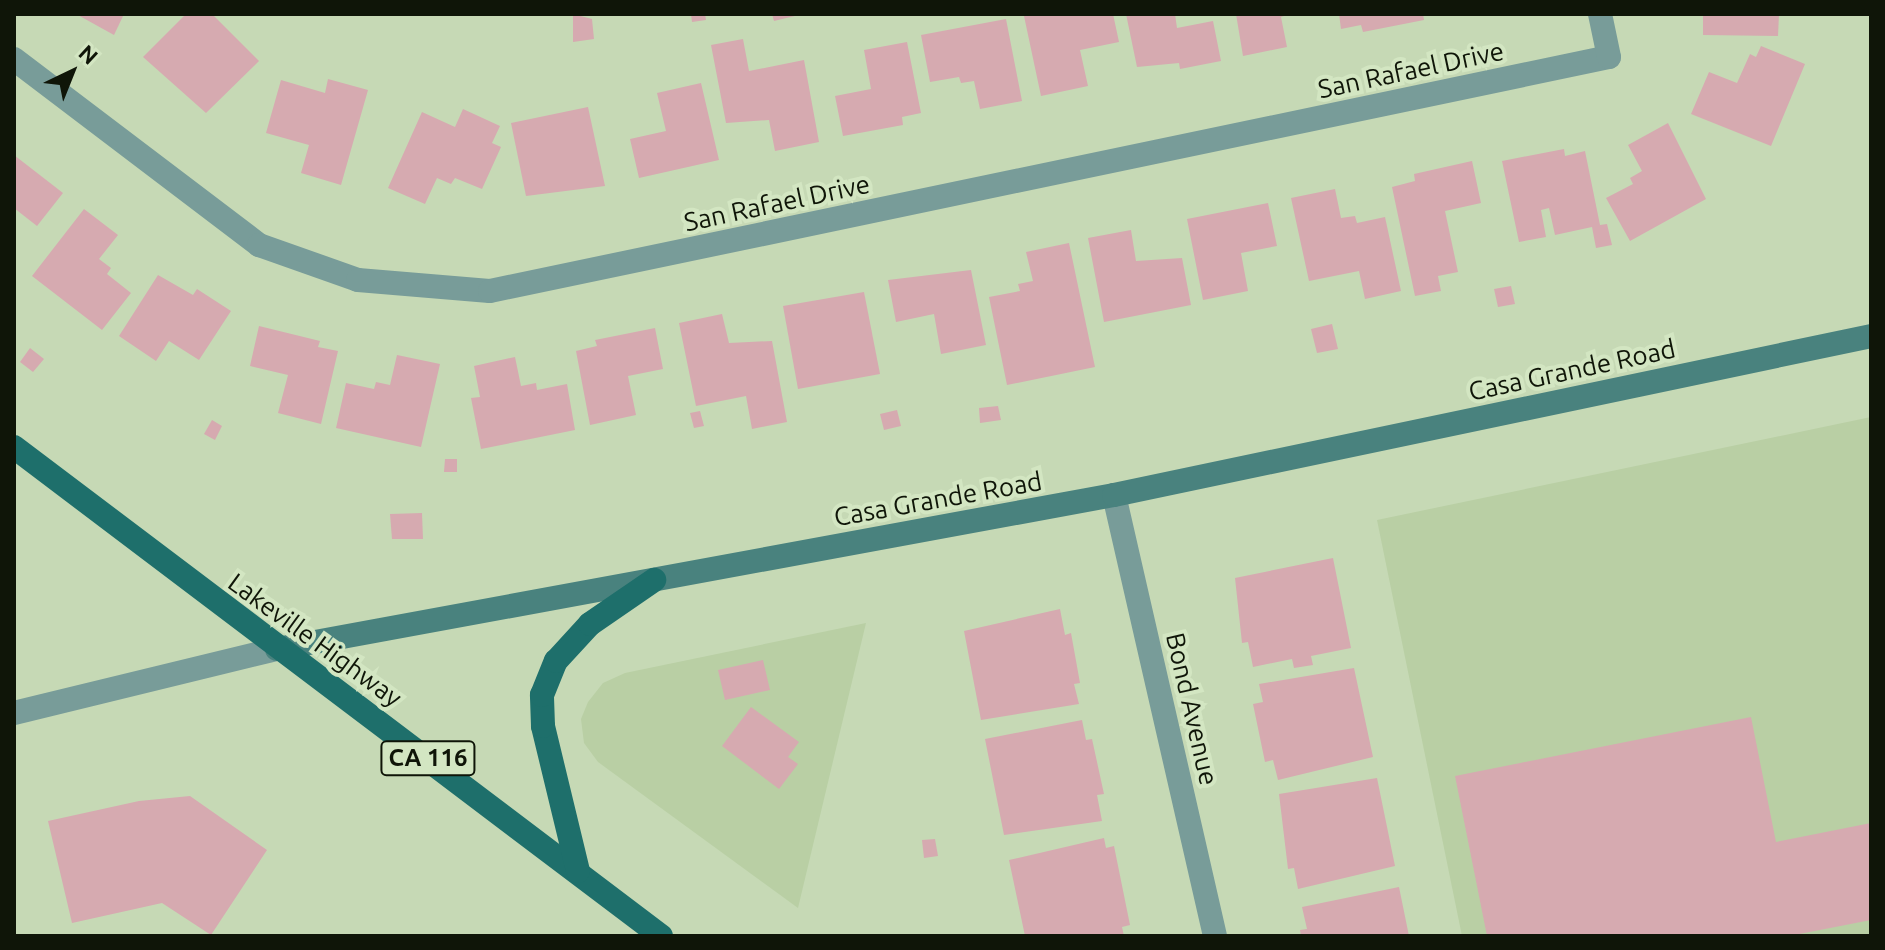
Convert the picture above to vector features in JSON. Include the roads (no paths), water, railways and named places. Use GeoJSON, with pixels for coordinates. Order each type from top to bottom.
{"type":"FeatureCollection","features":[{"type":"Feature","properties":{"kind":"main road","name":"Casa Grande Road"},"geometry":{"type":"LineString","coordinates":[[277,649],[1114,495],[1871,336]]}},
{"type":"Feature","properties":{"kind":"main road","name":"Lakeville Highway"},"geometry":{"type":"LineString","coordinates":[[14,447],[277,649],[661,936]]}},
{"type":"Feature","properties":{"kind":"main road"},"geometry":{"type":"LineString","coordinates":[[578,871],[543,726],[542,695],[556,661],[590,624],[654,580]]}},
{"type":"Feature","properties":{"kind":"street","name":"San Rafael Drive"},"geometry":{"type":"LineString","coordinates":[[14,59],[259,245],[358,280],[490,291],[1609,57],[1600,14]]}},
{"type":"Feature","properties":{"kind":"street","name":"Bond Avenue"},"geometry":{"type":"LineString","coordinates":[[1114,495],[1215,936]]}},
{"type":"Feature","properties":{"kind":"street","name":"Casa Grande Road"},"geometry":{"type":"LineString","coordinates":[[14,713],[277,649]]}}]}
